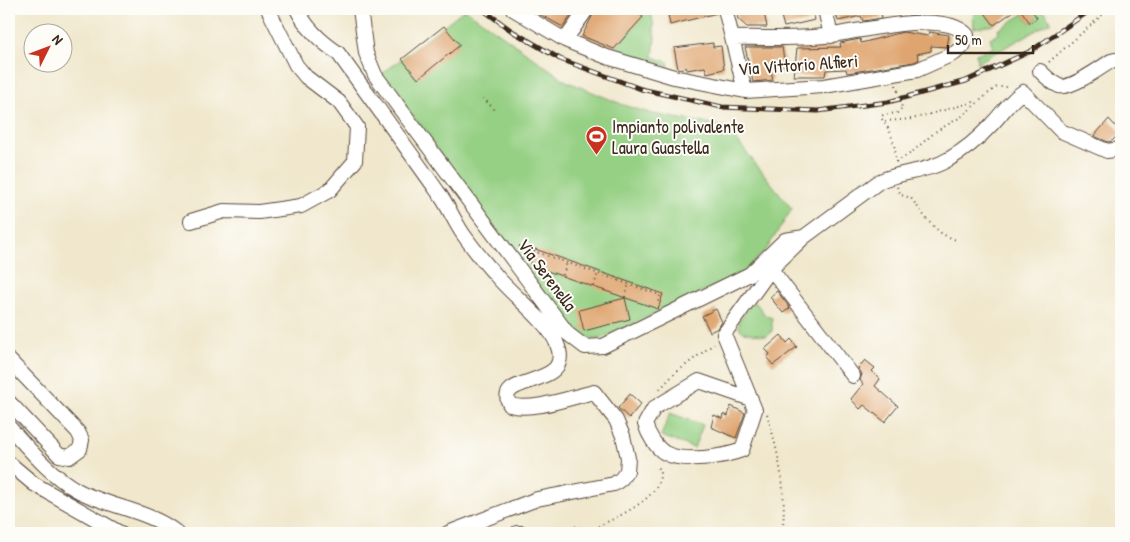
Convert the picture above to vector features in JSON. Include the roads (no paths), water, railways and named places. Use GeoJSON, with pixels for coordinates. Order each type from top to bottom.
{"type":"FeatureCollection","features":[{"type":"Feature","properties":{"kind":"street"},"geometry":{"type":"LineString","coordinates":[[191,221],[224,211],[259,212],[301,206],[330,190],[356,161],[357,127],[338,102],[306,77],[296,66],[268,9]]}},
{"type":"Feature","properties":{"kind":"street"},"geometry":{"type":"LineString","coordinates":[[296,9],[321,41],[338,53],[440,194],[463,234],[490,268],[548,329],[557,342],[560,354],[558,365],[549,374],[511,388],[506,398],[510,405],[518,407],[536,405],[594,392],[616,420],[623,436],[628,458],[626,471],[614,484],[537,499],[448,533]]}},
{"type":"Feature","properties":{"kind":"street"},"geometry":{"type":"LineString","coordinates":[[353,9],[360,15]]}},
{"type":"Feature","properties":{"kind":"street","name":"Via Vittorio Alfieri"},"geometry":{"type":"LineString","coordinates":[[513,9],[565,40],[607,57],[674,77],[745,91],[824,86],[917,70],[955,53],[963,46],[967,35],[952,25],[896,23],[831,36]]}},
{"type":"Feature","properties":{"kind":"street"},"geometry":{"type":"LineString","coordinates":[[565,40],[588,9]]}},
{"type":"Feature","properties":{"kind":"street"},"geometry":{"type":"LineString","coordinates":[[725,9],[745,91]]}},
{"type":"Feature","properties":{"kind":"street"},"geometry":{"type":"LineString","coordinates":[[732,38],[831,36],[825,9]]}},
{"type":"Feature","properties":{"kind":"street","name":"Via Serenella"},"geometry":{"type":"LineString","coordinates":[[360,15],[366,53],[375,75],[568,334],[585,347],[603,346],[750,274],[784,240],[804,237]]}},
{"type":"Feature","properties":{"kind":"street"},"geometry":{"type":"LineString","coordinates":[[1040,71],[1059,86],[1066,87],[1074,85],[1111,61],[1121,64]]}},
{"type":"Feature","properties":{"kind":"street"},"geometry":{"type":"LineString","coordinates":[[751,399],[698,381],[654,408],[645,424],[648,432],[665,453],[694,459],[740,451],[744,446],[756,410],[724,334],[770,269],[804,237],[880,181],[894,168],[927,170],[950,159],[977,139],[1016,97],[1023,92],[1061,131],[1107,151],[1121,149]]}},
{"type":"Feature","properties":{"kind":"street"},"geometry":{"type":"LineString","coordinates":[[770,269],[852,376]]}},
{"type":"Feature","properties":{"kind":"street"},"geometry":{"type":"LineString","coordinates":[[9,360],[78,432],[82,440],[80,449],[69,457],[59,455],[9,402]]}},
{"type":"Feature","properties":{"kind":"street"},"geometry":{"type":"LineString","coordinates":[[9,427],[62,481],[92,497],[138,513],[176,533]]}},
{"type":"Feature","properties":{"kind":"street"},"geometry":{"type":"LineString","coordinates":[[9,462],[34,484],[120,533]]}},
{"type":"Feature","properties":{"kind":"street"},"geometry":{"type":"LineString","coordinates":[[517,533],[522,533]]}},
{"type":"Feature","properties":{"kind":"railway"},"geometry":{"type":"LineString","coordinates":[[482,9],[512,31],[560,59],[641,89],[722,107],[818,111],[888,102],[966,81],[1031,51],[1092,9]]}},
{"type":"Feature","properties":{"kind":"place","name":"Impianto polivalente Laura Guastella"},"geometry":{"type":"Point","coordinates":[596,156]}}]}
